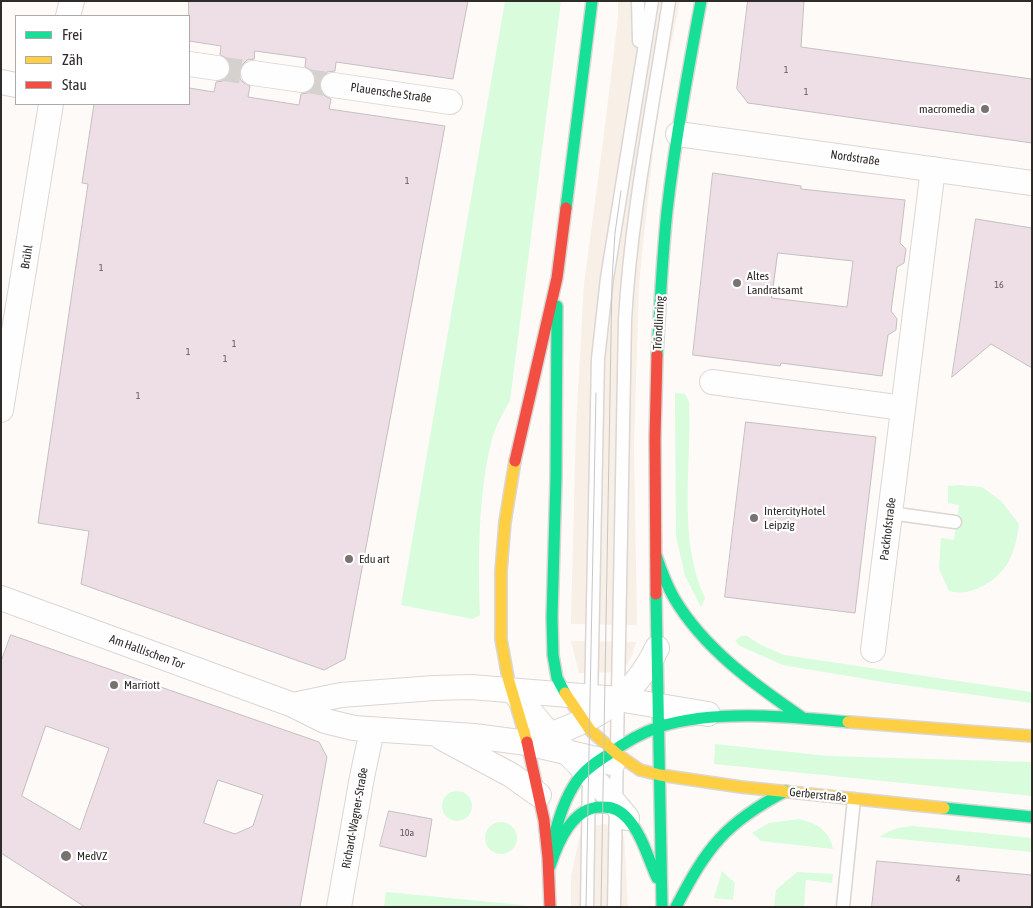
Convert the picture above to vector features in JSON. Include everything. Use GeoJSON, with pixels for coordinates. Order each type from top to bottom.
{"type":"FeatureCollection","features":[{"type":"Feature","properties":{"kind":"main road"},"geometry":{"type":"LineString","coordinates":[[550,907],[549,870],[544,820],[504,658],[500,617],[503,551],[511,480],[557,278],[592,1]]}},
{"type":"Feature","properties":{"kind":"main road","name":"Tröndlinring"},"geometry":{"type":"LineString","coordinates":[[662,907],[661,829],[650,772],[659,716],[655,404],[660,289],[665,234],[678,134],[701,1]]}},
{"type":"Feature","properties":{"kind":"main road"},"geometry":{"type":"LineString","coordinates":[[557,278],[556,469],[552,640],[557,678],[566,694]]}},
{"type":"Feature","properties":{"kind":"main road"},"geometry":{"type":"LineString","coordinates":[[656,555],[668,586],[678,605],[710,642],[754,683],[803,718]]}},
{"type":"Feature","properties":{"kind":"main road"},"geometry":{"type":"LineString","coordinates":[[548,858],[570,791],[602,761],[659,716]]}},
{"type":"Feature","properties":{"kind":"main road"},"geometry":{"type":"LineString","coordinates":[[589,717],[602,761]]}},
{"type":"Feature","properties":{"kind":"main road"},"geometry":{"type":"LineString","coordinates":[[721,717],[803,718],[1032,736]]}},
{"type":"Feature","properties":{"kind":"main road","name":"Gerberstraße"},"geometry":{"type":"LineString","coordinates":[[650,772],[700,782],[1032,818]]}},
{"type":"Feature","properties":{"kind":"main road"},"geometry":{"type":"LineString","coordinates":[[676,907],[692,876],[718,837],[747,812],[786,792]]}},
{"type":"Feature","properties":{"kind":"main road"},"geometry":{"type":"LineString","coordinates":[[549,870],[560,840],[574,821],[588,810],[603,806],[619,810],[641,843],[662,888]]}},
{"type":"Feature","properties":{"kind":"street"},"geometry":{"type":"LineString","coordinates":[[68,15],[72,1]]}},
{"type":"Feature","properties":{"kind":"street"},"geometry":{"type":"LineString","coordinates":[[190,64],[217,68]]}},
{"type":"Feature","properties":{"kind":"street"},"geometry":{"type":"LineString","coordinates":[[253,73],[302,80]]}},
{"type":"Feature","properties":{"kind":"street"},"geometry":{"type":"LineString","coordinates":[[1,82],[15,85]]}},
{"type":"Feature","properties":{"kind":"street","name":"Plauensche Straße"},"geometry":{"type":"LineString","coordinates":[[333,85],[450,102]]}},
{"type":"Feature","properties":{"kind":"street","name":"Brühl"},"geometry":{"type":"LineString","coordinates":[[1,410],[51,105]]}},
{"type":"Feature","properties":{"kind":"street","name":"Nordstraße"},"geometry":{"type":"LineString","coordinates":[[678,134],[1032,183]]}},
{"type":"Feature","properties":{"kind":"street","name":"Packhofstraße"},"geometry":{"type":"LineString","coordinates":[[873,650],[933,168]]}},
{"type":"Feature","properties":{"kind":"street"},"geometry":{"type":"LineString","coordinates":[[712,382],[903,408]]}},
{"type":"Feature","properties":{"kind":"street","name":"Am Hallischen Tor"},"geometry":{"type":"LineString","coordinates":[[1,598],[293,705],[325,721],[354,728],[436,735],[524,734],[558,743]]}},
{"type":"Feature","properties":{"kind":"street","name":"Tröndlinring"},"geometry":{"type":"LineString","coordinates":[[618,700],[642,674],[657,648]]}},
{"type":"Feature","properties":{"kind":"street"},"geometry":{"type":"LineString","coordinates":[[293,705],[341,696],[434,688],[471,687],[566,694],[589,717]]}},
{"type":"Feature","properties":{"kind":"street"},"geometry":{"type":"LineString","coordinates":[[512,690],[558,743],[602,761],[650,772]]}},
{"type":"Feature","properties":{"kind":"street"},"geometry":{"type":"LineString","coordinates":[[558,743],[589,717],[618,700],[659,716],[721,717]]}},
{"type":"Feature","properties":{"kind":"street","name":"Richard-Wagner-Straße"},"geometry":{"type":"LineString","coordinates":[[339,907],[372,730]]}},
{"type":"Feature","properties":{"kind":"street","name":"Am Hallischen Tor"},"geometry":{"type":"LineString","coordinates":[[436,735],[498,767],[539,795]]}},
{"type":"Feature","properties":{"kind":"street"},"geometry":{"type":"LineString","coordinates":[[602,761],[619,810]]}},
{"type":"Feature","properties":{"kind":"lane"},"geometry":{"type":"LineString","coordinates":[[632,123],[639,52],[638,1]]}},
{"type":"Feature","properties":{"kind":"lane"},"geometry":{"type":"LineString","coordinates":[[602,761],[589,717],[598,359],[607,278],[652,1]]}},
{"type":"Feature","properties":{"kind":"lane"},"geometry":{"type":"LineString","coordinates":[[649,124],[656,64],[656,1]]}},
{"type":"Feature","properties":{"kind":"lane"},"geometry":{"type":"LineString","coordinates":[[587,906],[588,810],[618,700],[625,320],[632,235],[669,1]]}},
{"type":"Feature","properties":{"kind":"lane"},"geometry":{"type":"LineString","coordinates":[[890,513],[955,522]]}},
{"type":"Feature","properties":{"kind":"lane"},"geometry":{"type":"LineString","coordinates":[[539,795],[574,821],[583,832],[588,844]]}},
{"type":"Feature","properties":{"kind":"lane"},"geometry":{"type":"LineString","coordinates":[[843,907],[854,799]]}},
{"type":"Feature","properties":{"kind":"lane"},"geometry":{"type":"LineString","coordinates":[[614,907],[619,810]]}},
{"type":"Feature","properties":{"kind":"shaded area"},"geometry":{"type":"Polygon","coordinates":[[[618,1],[680,1],[655,132],[639,284],[634,445],[637,625],[571,624],[576,427],[584,284],[618,18],[618,1]]]}},
{"type":"Feature","properties":{"kind":"shaded area"},"geometry":{"type":"Polygon","coordinates":[[[571,641],[636,642],[632,656],[622,672],[579,673],[571,641]]]}},
{"type":"Feature","properties":{"kind":"shaded area"},"geometry":{"type":"Polygon","coordinates":[[[603,824],[615,826],[624,837],[628,907],[571,907],[571,876],[580,835],[589,827],[603,824]]]}},
{"type":"Feature","properties":{"kind":"green space"},"geometry":{"type":"Polygon","coordinates":[[[505,1],[561,1],[510,401],[492,439],[487,460],[479,549],[480,615],[473,619],[401,605],[505,1]]]}},
{"type":"Feature","properties":{"kind":"green space"},"geometry":{"type":"Polygon","coordinates":[[[675,393],[685,394],[689,402],[688,527],[696,575],[705,598],[701,607],[685,576],[676,536],[675,393]]]}},
{"type":"Feature","properties":{"kind":"green space"},"geometry":{"type":"Polygon","coordinates":[[[948,486],[982,487],[1001,501],[1019,524],[1013,552],[1005,568],[983,586],[970,591],[954,592],[949,591],[939,569],[941,538],[954,540],[959,505],[948,503],[948,486]]]}},
{"type":"Feature","properties":{"kind":"green space"},"geometry":{"type":"Polygon","coordinates":[[[741,636],[747,636],[759,644],[784,655],[1032,692],[1032,703],[889,683],[783,665],[740,646],[735,641],[741,636]]]}},
{"type":"Feature","properties":{"kind":"green space"},"geometry":{"type":"Polygon","coordinates":[[[715,744],[828,756],[1032,762],[1032,796],[714,764],[715,744]]]}},
{"type":"Feature","properties":{"kind":"green space"},"geometry":{"type":"Polygon","coordinates":[[[457,791],[468,795],[472,806],[468,817],[457,821],[446,817],[442,806],[446,795],[457,791]]]}},
{"type":"Feature","properties":{"kind":"green space"},"geometry":{"type":"Polygon","coordinates":[[[799,819],[821,828],[829,837],[833,849],[761,841],[752,833],[769,823],[799,819]]]}},
{"type":"Feature","properties":{"kind":"green space"},"geometry":{"type":"Polygon","coordinates":[[[501,822],[512,827],[517,838],[512,849],[501,854],[490,849],[485,838],[490,827],[501,822]]]}},
{"type":"Feature","properties":{"kind":"green space"},"geometry":{"type":"Polygon","coordinates":[[[913,826],[1032,838],[1032,852],[879,837],[895,829],[913,826]]]}},
{"type":"Feature","properties":{"kind":"green space"},"geometry":{"type":"Polygon","coordinates":[[[722,871],[735,883],[733,900],[714,898],[722,871]]]}},
{"type":"Feature","properties":{"kind":"green space"},"geometry":{"type":"Polygon","coordinates":[[[797,872],[833,874],[832,883],[806,880],[804,907],[774,907],[776,890],[797,872]]]}},
{"type":"Feature","properties":{"kind":"green space"},"geometry":{"type":"Polygon","coordinates":[[[386,892],[522,905],[529,907],[384,907],[386,892]]]}},
{"type":"Feature","properties":{"kind":"building"},"geometry":{"type":"Polygon","coordinates":[[[189,1],[468,1],[453,79],[336,62],[335,71],[327,72],[320,83],[320,91],[331,99],[329,109],[445,126],[345,659],[324,670],[81,584],[89,531],[38,523],[88,184],[82,183],[94,105],[190,105],[190,88],[214,92],[216,82],[223,81],[228,76],[230,63],[220,55],[221,46],[190,41],[189,1]],[[255,51],[254,59],[247,60],[243,64],[240,71],[240,79],[250,86],[248,97],[299,105],[301,94],[308,93],[315,82],[315,74],[305,67],[306,58],[255,51]]]}},
{"type":"Feature","properties":{"kind":"building"},"geometry":{"type":"Polygon","coordinates":[[[748,1],[804,1],[801,47],[1032,79],[1032,143],[748,103],[737,89],[748,1]]]}},
{"type":"Feature","properties":{"kind":"building","name":"Altes Landratsamt"},"geometry":{"type":"Polygon","coordinates":[[[713,173],[801,186],[801,189],[905,200],[900,243],[906,249],[904,263],[897,267],[891,311],[897,319],[896,330],[888,335],[882,376],[781,363],[780,366],[693,355],[713,173]],[[778,253],[772,298],[847,307],[853,261],[778,253]]]}},
{"type":"Feature","properties":{"kind":"building"},"geometry":{"type":"Polygon","coordinates":[[[976,219],[1032,228],[1032,368],[991,344],[952,377],[976,219]]]}},
{"type":"Feature","properties":{"kind":"building","name":"IntercityHotel Leipzig"},"geometry":{"type":"Polygon","coordinates":[[[746,422],[876,437],[855,613],[725,597],[746,422]]]}},
{"type":"Feature","properties":{"kind":"building"},"geometry":{"type":"Polygon","coordinates":[[[11,635],[319,742],[327,757],[300,907],[85,907],[1,853],[1,662],[11,635]],[[46,726],[22,796],[80,830],[109,748],[46,726]],[[218,780],[204,823],[235,834],[253,826],[263,795],[218,780]]]}},
{"type":"Feature","properties":{"kind":"building"},"geometry":{"type":"Polygon","coordinates":[[[389,811],[432,819],[426,857],[380,846],[389,811]]]}},
{"type":"Feature","properties":{"kind":"building"},"geometry":{"type":"Polygon","coordinates":[[[877,861],[1032,875],[1032,907],[872,907],[877,861]]]}},
{"type":"Feature","properties":{"kind":"tunnel"},"geometry":{"type":"LineString","coordinates":[[217,68],[253,73]]}},
{"type":"Feature","properties":{"kind":"tunnel"},"geometry":{"type":"LineString","coordinates":[[302,80],[333,85]]}},
{"type":"Feature","properties":{"kind":"tram line"},"geometry":{"type":"LineString","coordinates":[[601,907],[612,281],[615,233],[621,191]]}},
{"type":"Feature","properties":{"kind":"tram line"},"geometry":{"type":"LineString","coordinates":[[586,907],[596,393]]}},
{"type":"Feature","properties":{"kind":"traffic: fast"},"geometry":{"type":"LineString","coordinates":[[566,208],[592,1]]}},
{"type":"Feature","properties":{"kind":"traffic: fast"},"geometry":{"type":"LineString","coordinates":[[657,355],[670,185],[701,1]]}},
{"type":"Feature","properties":{"kind":"traffic: fast"},"geometry":{"type":"LineString","coordinates":[[557,306],[556,478],[552,617],[553,655],[557,678],[565,693]]}},
{"type":"Feature","properties":{"kind":"traffic: fast"},"geometry":{"type":"LineString","coordinates":[[656,555],[674,598],[700,634],[715,650],[749,679],[803,718]]}},
{"type":"Feature","properties":{"kind":"traffic: fast"},"geometry":{"type":"LineString","coordinates":[[656,594],[662,907]]}},
{"type":"Feature","properties":{"kind":"traffic: fast"},"geometry":{"type":"LineString","coordinates":[[550,851],[565,803],[579,778],[597,762],[646,732],[681,721],[728,716],[848,722]]}},
{"type":"Feature","properties":{"kind":"traffic: fast"},"geometry":{"type":"LineString","coordinates":[[676,907],[708,852],[720,839],[747,814],[786,791]]}},
{"type":"Feature","properties":{"kind":"traffic: fast"},"geometry":{"type":"LineString","coordinates":[[550,866],[562,836],[575,818],[593,808],[607,807],[626,816],[633,825],[641,839],[657,878]]}},
{"type":"Feature","properties":{"kind":"traffic: fast"},"geometry":{"type":"LineString","coordinates":[[944,808],[1032,817]]}},
{"type":"Feature","properties":{"kind":"traffic: slow"},"geometry":{"type":"LineString","coordinates":[[515,461],[505,522],[501,571],[501,639],[508,678],[527,742]]}},
{"type":"Feature","properties":{"kind":"traffic: slow"},"geometry":{"type":"LineString","coordinates":[[565,693],[590,730],[617,754],[640,770],[660,775],[741,787],[944,808]]}},
{"type":"Feature","properties":{"kind":"traffic: slow"},"geometry":{"type":"LineString","coordinates":[[848,722],[1032,736]]}},
{"type":"Feature","properties":{"kind":"traffic: jam"},"geometry":{"type":"LineString","coordinates":[[515,461],[557,278],[566,208]]}},
{"type":"Feature","properties":{"kind":"traffic: jam"},"geometry":{"type":"LineString","coordinates":[[656,594],[655,438],[657,355]]}},
{"type":"Feature","properties":{"kind":"traffic: jam"},"geometry":{"type":"LineString","coordinates":[[527,742],[544,820],[550,907]]}},
{"type":"Feature","properties":{"kind":"place","name":"macromedia"},"geometry":{"type":"Point","coordinates":[985,109]}},
{"type":"Feature","properties":{"kind":"place","name":"Altes Landratsamt"},"geometry":{"type":"Point","coordinates":[737,283]}},
{"type":"Feature","properties":{"kind":"place","name":"IntercityHotel Leipzig"},"geometry":{"type":"Point","coordinates":[754,518]}},
{"type":"Feature","properties":{"kind":"place","name":"Edu art"},"geometry":{"type":"Point","coordinates":[349,559]}},
{"type":"Feature","properties":{"kind":"place","name":"Marriott"},"geometry":{"type":"Point","coordinates":[114,685]}},
{"type":"Feature","properties":{"kind":"place","name":"MedVZ"},"geometry":{"type":"Point","coordinates":[66,856]}}]}
